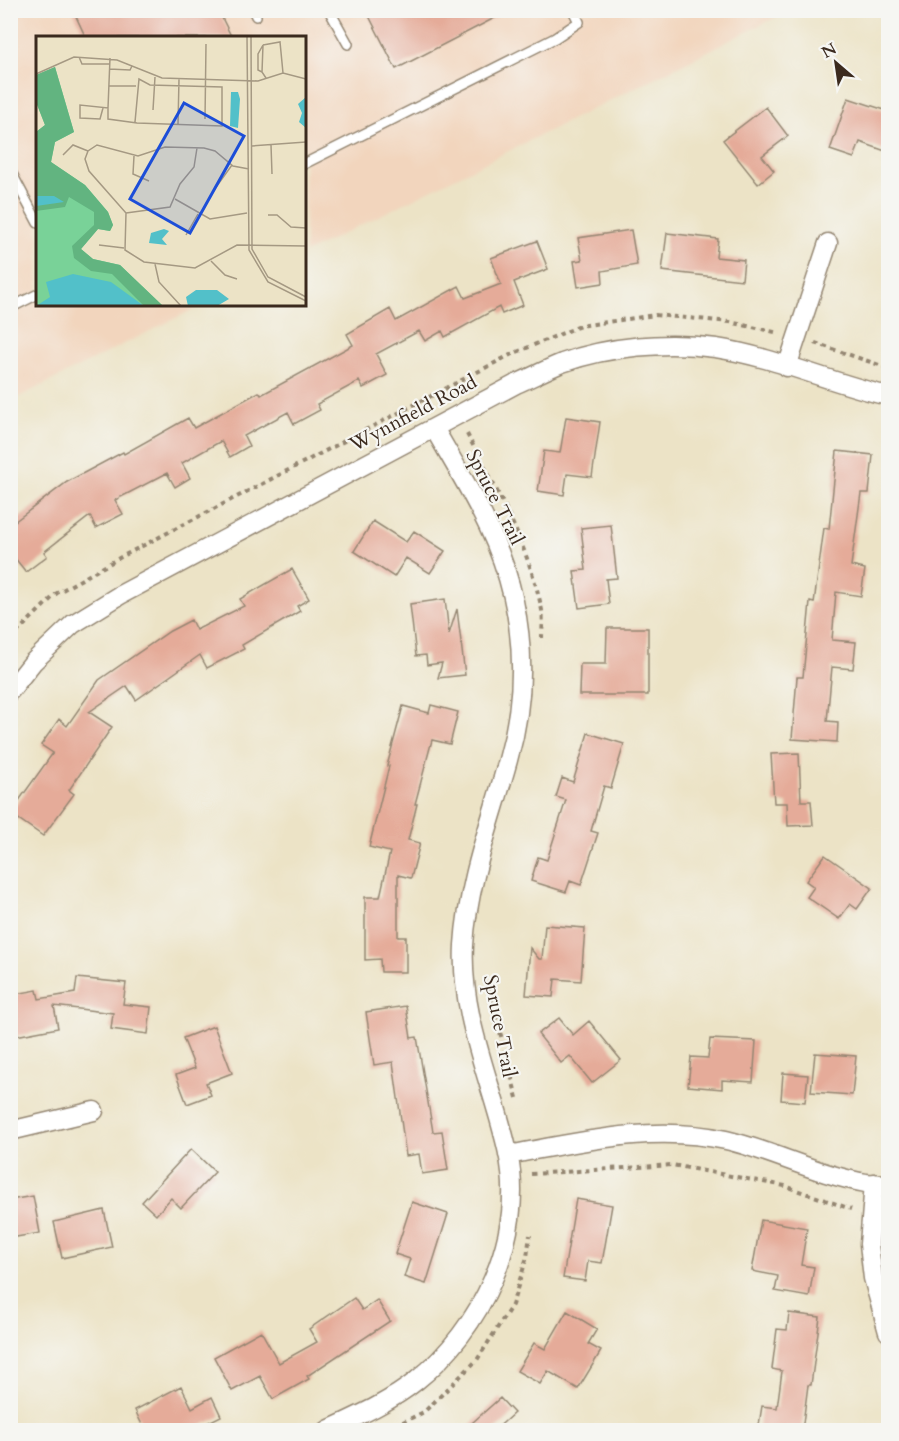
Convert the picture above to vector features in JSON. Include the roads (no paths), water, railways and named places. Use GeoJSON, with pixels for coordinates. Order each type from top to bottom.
{"type":"FeatureCollection","features":[{"type":"Feature","properties":{"kind":"street"},"geometry":{"type":"LineString","coordinates":[[787,367],[828,243]]}},
{"type":"Feature","properties":{"kind":"street","name":"Wynnfield Road"},"geometry":{"type":"LineString","coordinates":[[10,691],[33,662],[73,624],[110,600],[516,384],[563,363],[615,350],[666,345],[716,348],[888,396]]}},
{"type":"Feature","properties":{"kind":"street","name":"Spruce Trail"},"geometry":{"type":"LineString","coordinates":[[328,1431],[375,1407],[416,1381],[447,1352],[475,1313],[497,1274],[508,1230],[511,1182],[508,1155],[477,1046],[467,998],[464,948],[469,900],[509,757],[518,711],[522,663],[518,615],[506,571],[488,526],[434,428]]}},
{"type":"Feature","properties":{"kind":"street"},"geometry":{"type":"LineString","coordinates":[[10,1131],[94,1111]]}},
{"type":"Feature","properties":{"kind":"street"},"geometry":{"type":"LineString","coordinates":[[508,1155],[581,1140],[628,1134],[675,1135],[724,1140],[867,1183],[881,1183],[869,1244],[873,1278],[888,1332]]}},
{"type":"Feature","properties":{"kind":"lane"},"geometry":{"type":"LineString","coordinates":[[329,10],[348,44]]}},
{"type":"Feature","properties":{"kind":"lane"},"geometry":{"type":"LineString","coordinates":[[306,163],[555,38],[579,22],[573,10]]}},
{"type":"Feature","properties":{"kind":"lane"},"geometry":{"type":"LineString","coordinates":[[10,170],[36,219]]}},
{"type":"Feature","properties":{"kind":"lane"},"geometry":{"type":"LineString","coordinates":[[10,308],[36,295]]}}]}
